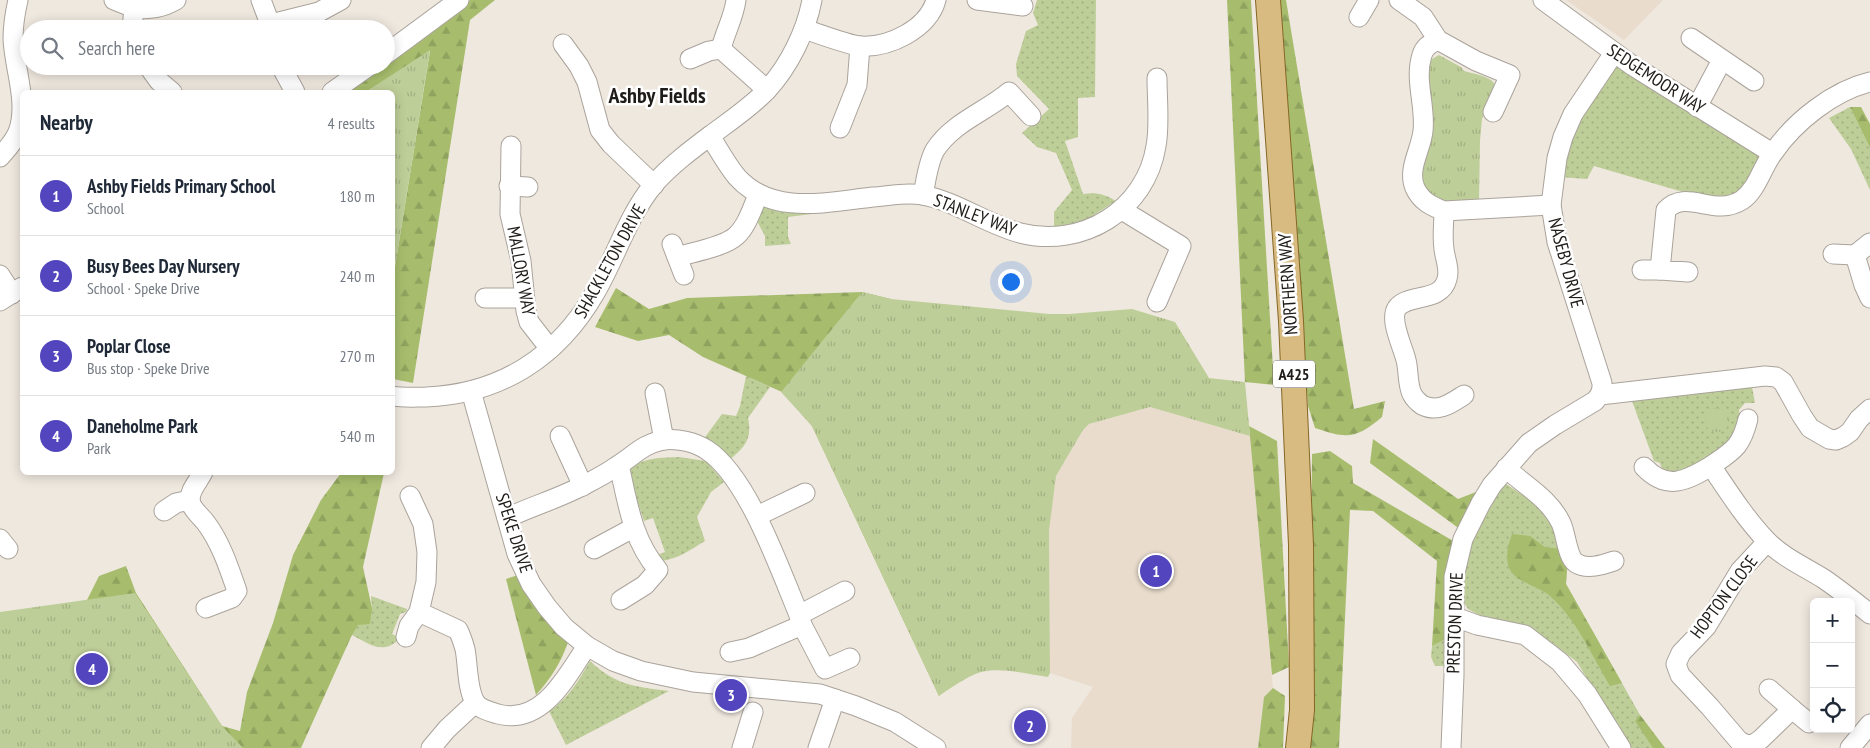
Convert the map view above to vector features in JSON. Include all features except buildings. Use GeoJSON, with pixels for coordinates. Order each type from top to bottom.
{"type":"FeatureCollection","features":[{"type":"Feature","properties":{"kind":"main road","name":"NORTHERN WAY"},"geometry":{"type":"LineString","coordinates":[[1268,0],[1291,321],[1300,526],[1302,710],[1298,748]]}},
{"type":"Feature","properties":{"kind":"street"},"geometry":{"type":"LineString","coordinates":[[18,0],[8,63],[20,105]]}},
{"type":"Feature","properties":{"kind":"street"},"geometry":{"type":"LineString","coordinates":[[114,0],[134,8],[148,10],[161,7],[176,0]]}},
{"type":"Feature","properties":{"kind":"street"},"geometry":{"type":"LineString","coordinates":[[261,0],[269,20]]}},
{"type":"Feature","properties":{"kind":"street"},"geometry":{"type":"LineString","coordinates":[[294,20],[319,12],[341,0]]}},
{"type":"Feature","properties":{"kind":"street"},"geometry":{"type":"LineString","coordinates":[[395,48],[460,0]]}},
{"type":"Feature","properties":{"kind":"street"},"geometry":{"type":"LineString","coordinates":[[721,48],[725,32],[734,12],[736,0]]}},
{"type":"Feature","properties":{"kind":"street","name":"SHACKLETON DRIVE"},"geometry":{"type":"LineString","coordinates":[[395,397],[443,396],[472,391],[523,370],[550,349],[575,324],[595,292],[628,223],[654,185],[677,161],[740,114],[767,90],[791,57],[804,29],[812,0]]}},
{"type":"Feature","properties":{"kind":"street"},"geometry":{"type":"LineString","coordinates":[[804,29],[860,46],[880,44],[901,37],[916,28],[926,19],[936,0]]}},
{"type":"Feature","properties":{"kind":"street"},"geometry":{"type":"LineString","coordinates":[[977,0],[1022,6]]}},
{"type":"Feature","properties":{"kind":"street"},"geometry":{"type":"LineString","coordinates":[[1359,18],[1369,0]]}},
{"type":"Feature","properties":{"kind":"street"},"geometry":{"type":"LineString","coordinates":[[1399,0],[1423,17],[1438,40],[1476,61],[1510,75],[1493,112]]}},
{"type":"Feature","properties":{"kind":"street","name":"SEDGEMOOR WAY"},"geometry":{"type":"LineString","coordinates":[[1543,0],[1614,53],[1772,153]]}},
{"type":"Feature","properties":{"kind":"street"},"geometry":{"type":"LineString","coordinates":[[133,20],[134,8]]}},
{"type":"Feature","properties":{"kind":"street"},"geometry":{"type":"LineString","coordinates":[[1691,38],[1754,81]]}},
{"type":"Feature","properties":{"kind":"street"},"geometry":{"type":"LineString","coordinates":[[1438,40],[1424,48],[1418,78],[1423,131],[1412,176],[1420,198],[1444,211],[1552,205]]}},
{"type":"Feature","properties":{"kind":"street"},"geometry":{"type":"LineString","coordinates":[[563,44],[579,66],[587,82],[600,130],[611,144],[654,185]]}},
{"type":"Feature","properties":{"kind":"street"},"geometry":{"type":"LineString","coordinates":[[840,128],[857,85],[860,46]]}},
{"type":"Feature","properties":{"kind":"street"},"geometry":{"type":"LineString","coordinates":[[690,59],[721,48]]}},
{"type":"Feature","properties":{"kind":"street"},"geometry":{"type":"LineString","coordinates":[[721,48],[767,90]]}},
{"type":"Feature","properties":{"kind":"street","name":"NASEBY DRIVE"},"geometry":{"type":"LineString","coordinates":[[1600,395],[1602,383],[1557,242],[1552,205],[1557,158],[1563,137],[1573,114],[1614,53]]}},
{"type":"Feature","properties":{"kind":"street"},"geometry":{"type":"LineString","coordinates":[[1697,107],[1722,60]]}},
{"type":"Feature","properties":{"kind":"street"},"geometry":{"type":"LineString","coordinates":[[155,75],[170,90]]}},
{"type":"Feature","properties":{"kind":"street"},"geometry":{"type":"LineString","coordinates":[[286,75],[294,90]]}},
{"type":"Feature","properties":{"kind":"street"},"geometry":{"type":"LineString","coordinates":[[335,90],[356,75]]}},
{"type":"Feature","properties":{"kind":"street","name":"STANLEY WAY"},"geometry":{"type":"LineString","coordinates":[[710,136],[736,176],[758,195],[796,204],[913,194],[923,195],[1020,233],[1050,237],[1085,230],[1110,218],[1122,210],[1146,176],[1155,151],[1157,78]]}},
{"type":"Feature","properties":{"kind":"street"},"geometry":{"type":"LineString","coordinates":[[1688,272],[1651,270],[1666,210],[1673,204],[1684,201],[1718,208],[1742,200],[1751,191],[1772,153],[1790,132],[1811,113],[1832,98],[1870,82]]}},
{"type":"Feature","properties":{"kind":"street"},"geometry":{"type":"LineString","coordinates":[[923,195],[935,151],[947,135],[963,123],[995,103],[1008,92],[1031,116]]}},
{"type":"Feature","properties":{"kind":"street"},"geometry":{"type":"LineString","coordinates":[[0,157],[12,144],[20,130]]}},
{"type":"Feature","properties":{"kind":"street","name":"MALLORY WAY"},"geometry":{"type":"LineString","coordinates":[[511,146],[510,214],[520,261],[524,298],[529,322],[550,349]]}},
{"type":"Feature","properties":{"kind":"street"},"geometry":{"type":"LineString","coordinates":[[509,186],[528,187]]}},
{"type":"Feature","properties":{"kind":"street"},"geometry":{"type":"LineString","coordinates":[[684,275],[675,251],[729,241],[744,225],[758,195]]}},
{"type":"Feature","properties":{"kind":"street"},"geometry":{"type":"LineString","coordinates":[[1122,210],[1181,246],[1157,302]]}},
{"type":"Feature","properties":{"kind":"street"},"geometry":{"type":"LineString","coordinates":[[1444,211],[1443,237],[1448,272],[1447,280],[1443,287],[1429,296],[1403,303],[1396,309],[1394,318],[1407,364],[1412,394],[1415,399],[1432,409],[1441,408],[1464,395]]}},
{"type":"Feature","properties":{"kind":"street"},"geometry":{"type":"LineString","coordinates":[[1833,254],[1855,255],[1870,242]]}},
{"type":"Feature","properties":{"kind":"street"},"geometry":{"type":"LineString","coordinates":[[1855,255],[1870,298]]}},
{"type":"Feature","properties":{"kind":"street"},"geometry":{"type":"LineString","coordinates":[[0,275],[11,294]]}},
{"type":"Feature","properties":{"kind":"street"},"geometry":{"type":"LineString","coordinates":[[485,298],[524,298]]}},
{"type":"Feature","properties":{"kind":"street"},"geometry":{"type":"LineString","coordinates":[[1600,395],[1765,376],[1776,378],[1783,382],[1810,428],[1829,439],[1836,440],[1850,432],[1859,419],[1870,409]]}},
{"type":"Feature","properties":{"kind":"street","name":"SPEKE DRIVE"},"geometry":{"type":"LineString","coordinates":[[472,391],[517,554],[531,584],[546,607],[564,627],[587,646],[613,661],[640,671],[693,682],[820,694],[895,722],[936,748]]}},
{"type":"Feature","properties":{"kind":"street"},"geometry":{"type":"LineString","coordinates":[[655,393],[664,440]]}},
{"type":"Feature","properties":{"kind":"street","name":"PRESTON DRIVE"},"geometry":{"type":"LineString","coordinates":[[1451,748],[1455,616],[1454,577],[1463,539],[1492,485],[1529,443],[1595,401],[1600,395]]}},
{"type":"Feature","properties":{"kind":"street"},"geometry":{"type":"LineString","coordinates":[[1644,467],[1654,477],[1665,482],[1679,480],[1700,473],[1735,449],[1744,436],[1748,419]]}},
{"type":"Feature","properties":{"kind":"street"},"geometry":{"type":"LineString","coordinates":[[560,436],[583,486]]}},
{"type":"Feature","properties":{"kind":"street"},"geometry":{"type":"LineString","coordinates":[[507,518],[583,486],[619,465],[640,448],[664,440],[679,440],[698,446],[713,454],[731,474],[757,516],[801,620],[825,669],[850,658]]}},
{"type":"Feature","properties":{"kind":"street"},"geometry":{"type":"LineString","coordinates":[[619,465],[633,528],[649,559],[658,570],[645,585],[621,600]]}},
{"type":"Feature","properties":{"kind":"street"},"geometry":{"type":"LineString","coordinates":[[1712,466],[1735,502],[1767,542],[1794,562],[1853,599],[1870,614]]}},
{"type":"Feature","properties":{"kind":"street"},"geometry":{"type":"LineString","coordinates":[[1506,468],[1551,507],[1561,523],[1574,562],[1586,567],[1614,561]]}},
{"type":"Feature","properties":{"kind":"street"},"geometry":{"type":"LineString","coordinates":[[201,475],[192,490],[190,500],[211,530],[244,591],[206,608]]}},
{"type":"Feature","properties":{"kind":"street"},"geometry":{"type":"LineString","coordinates":[[757,516],[805,493]]}},
{"type":"Feature","properties":{"kind":"street"},"geometry":{"type":"LineString","coordinates":[[406,637],[409,626],[419,612],[426,582],[427,552],[423,524],[410,496]]}},
{"type":"Feature","properties":{"kind":"street"},"geometry":{"type":"LineString","coordinates":[[164,511],[176,503],[190,500]]}},
{"type":"Feature","properties":{"kind":"street"},"geometry":{"type":"LineString","coordinates":[[594,549],[633,528]]}},
{"type":"Feature","properties":{"kind":"street","name":"HOPTON CLOSE"},"geometry":{"type":"LineString","coordinates":[[1767,542],[1740,571],[1706,627],[1681,653],[1676,664],[1680,675],[1739,741],[1746,745],[1754,744],[1761,739],[1792,709]]}},
{"type":"Feature","properties":{"kind":"street"},"geometry":{"type":"LineString","coordinates":[[730,652],[749,648],[801,620],[845,591]]}},
{"type":"Feature","properties":{"kind":"street"},"geometry":{"type":"LineString","coordinates":[[419,612],[458,630],[464,646],[471,691],[475,703],[488,711],[501,715],[516,716],[530,712],[542,704],[560,688],[587,646]]}},
{"type":"Feature","properties":{"kind":"street"},"geometry":{"type":"LineString","coordinates":[[1455,616],[1478,625],[1525,635],[1560,662],[1587,694],[1612,745]]}},
{"type":"Feature","properties":{"kind":"street"},"geometry":{"type":"LineString","coordinates":[[1769,689],[1809,723]]}},
{"type":"Feature","properties":{"kind":"street"},"geometry":{"type":"LineString","coordinates":[[818,748],[835,699]]}},
{"type":"Feature","properties":{"kind":"street"},"geometry":{"type":"LineString","coordinates":[[431,748],[447,729],[475,703]]}},
{"type":"Feature","properties":{"kind":"street"},"geometry":{"type":"LineString","coordinates":[[742,748],[754,712]]}},
{"type":"Feature","properties":{"kind":"street"},"geometry":{"type":"LineString","coordinates":[[1850,748],[1870,724]]}},
{"type":"Feature","properties":{"kind":"shaded area"},"geometry":{"type":"Polygon","coordinates":[[[1566,0],[1663,0],[1624,40],[1566,0]]]}},
{"type":"Feature","properties":{"kind":"shaded area"},"geometry":{"type":"Polygon","coordinates":[[[1150,407],[1250,436],[1273,688],[1264,697],[1258,748],[1071,748],[1072,718],[1093,687],[1050,673],[1049,531],[1056,476],[1083,430],[1089,424],[1150,407]]]}},
{"type":"Feature","properties":{"kind":"green space"},"geometry":{"type":"Polygon","coordinates":[[[470,0],[495,0],[470,20],[413,383],[395,379],[395,267],[430,51],[395,73],[395,54],[470,0]]]}},
{"type":"Feature","properties":{"kind":"green space"},"geometry":{"type":"Polygon","coordinates":[[[1037,0],[1096,0],[1095,97],[1078,98],[1078,137],[1065,141],[1083,194],[1100,194],[1116,201],[1089,218],[1058,228],[1054,227],[1054,212],[1072,190],[1056,153],[1037,147],[1022,133],[1049,109],[1017,76],[1016,64],[1026,31],[1038,25],[1033,13],[1037,0]]]}},
{"type":"Feature","properties":{"kind":"green space"},"geometry":{"type":"Polygon","coordinates":[[[1227,0],[1251,0],[1274,385],[1245,382],[1227,0]]]}},
{"type":"Feature","properties":{"kind":"green space"},"geometry":{"type":"Polygon","coordinates":[[[1278,0],[1286,0],[1354,409],[1385,401],[1382,417],[1365,430],[1351,435],[1335,434],[1315,428],[1308,406],[1278,0]]]}},
{"type":"Feature","properties":{"kind":"green space"},"geometry":{"type":"Polygon","coordinates":[[[430,50],[395,267],[395,90],[369,90],[392,75],[395,75],[395,73],[430,50]]]}},
{"type":"Feature","properties":{"kind":"green space"},"geometry":{"type":"Polygon","coordinates":[[[1439,55],[1461,67],[1464,71],[1478,74],[1491,80],[1496,87],[1482,119],[1479,203],[1446,206],[1424,189],[1421,178],[1431,137],[1428,65],[1432,59],[1439,55]]]}},
{"type":"Feature","properties":{"kind":"green space"},"geometry":{"type":"Polygon","coordinates":[[[1617,67],[1629,70],[1761,156],[1750,179],[1737,195],[1722,200],[1683,192],[1594,166],[1587,179],[1559,177],[1570,133],[1607,73],[1617,67]]]}},
{"type":"Feature","properties":{"kind":"green space"},"geometry":{"type":"Polygon","coordinates":[[[367,75],[393,75],[369,90],[346,90],[367,75]]]}},
{"type":"Feature","properties":{"kind":"green space"},"geometry":{"type":"Polygon","coordinates":[[[1850,107],[1870,148],[1870,190],[1851,149],[1829,118],[1850,107]]]}},
{"type":"Feature","properties":{"kind":"green space"},"geometry":{"type":"Polygon","coordinates":[[[1850,107],[1861,107],[1870,124],[1870,148],[1850,107]]]}},
{"type":"Feature","properties":{"kind":"green space"},"geometry":{"type":"Polygon","coordinates":[[[762,206],[784,211],[819,208],[820,213],[788,217],[788,237],[791,244],[765,246],[765,236],[757,221],[762,206]]]}},
{"type":"Feature","properties":{"kind":"green space"},"geometry":{"type":"Polygon","coordinates":[[[616,288],[649,309],[687,298],[862,292],[891,299],[958,664],[939,696],[812,426],[782,392],[703,357],[669,335],[638,341],[595,327],[616,288]]]}},
{"type":"Feature","properties":{"kind":"green space"},"geometry":{"type":"Polygon","coordinates":[[[862,292],[891,299],[1049,314],[1132,309],[1175,322],[1209,378],[1245,382],[1250,436],[1150,407],[1089,424],[1083,430],[1056,476],[1049,531],[1050,673],[1048,677],[997,670],[981,672],[965,679],[939,696],[812,426],[781,392],[862,292]]]}},
{"type":"Feature","properties":{"kind":"green space"},"geometry":{"type":"Polygon","coordinates":[[[746,376],[770,387],[748,418],[748,438],[742,448],[728,461],[703,440],[722,414],[736,416],[746,376]]]}},
{"type":"Feature","properties":{"kind":"green space"},"geometry":{"type":"Polygon","coordinates":[[[1752,387],[1755,403],[1745,403],[1739,410],[1740,426],[1732,440],[1690,471],[1664,475],[1660,463],[1654,461],[1632,401],[1752,387]]]}},
{"type":"Feature","properties":{"kind":"green space"},"geometry":{"type":"Polygon","coordinates":[[[1717,408],[1726,411],[1729,420],[1726,429],[1717,432],[1708,429],[1705,420],[1708,411],[1717,408]]]}},
{"type":"Feature","properties":{"kind":"green space"},"geometry":{"type":"Polygon","coordinates":[[[1249,426],[1277,441],[1289,667],[1272,675],[1249,426]]]}},
{"type":"Feature","properties":{"kind":"green space"},"geometry":{"type":"Polygon","coordinates":[[[1373,439],[1458,499],[1481,490],[1461,530],[1370,463],[1373,439]]]}},
{"type":"Feature","properties":{"kind":"green space"},"geometry":{"type":"Polygon","coordinates":[[[1330,451],[1352,466],[1353,483],[1455,542],[1448,638],[1432,646],[1437,561],[1373,511],[1350,510],[1339,748],[1309,748],[1312,454],[1330,451]]]}},
{"type":"Feature","properties":{"kind":"green space"},"geometry":{"type":"Polygon","coordinates":[[[679,457],[706,461],[724,482],[711,492],[697,517],[705,541],[678,556],[661,561],[655,556],[665,552],[653,518],[644,521],[627,471],[645,461],[679,457]]]}},
{"type":"Feature","properties":{"kind":"green space"},"geometry":{"type":"Polygon","coordinates":[[[340,475],[384,475],[363,567],[372,608],[370,624],[358,625],[351,637],[301,748],[200,748],[87,600],[99,576],[126,566],[136,593],[222,726],[240,731],[247,692],[273,623],[293,555],[321,500],[340,475]]]}},
{"type":"Feature","properties":{"kind":"green space"},"geometry":{"type":"Polygon","coordinates":[[[1503,482],[1536,504],[1556,528],[1567,569],[1566,584],[1640,715],[1665,748],[1630,748],[1577,662],[1551,642],[1510,622],[1479,615],[1468,609],[1459,594],[1460,559],[1503,482]]]}},
{"type":"Feature","properties":{"kind":"green space"},"geometry":{"type":"Polygon","coordinates":[[[1512,534],[1530,536],[1545,547],[1562,549],[1567,569],[1566,584],[1622,683],[1610,686],[1576,627],[1550,596],[1522,581],[1512,573],[1509,568],[1507,555],[1512,534]]]}},
{"type":"Feature","properties":{"kind":"green space"},"geometry":{"type":"Polygon","coordinates":[[[518,575],[568,642],[555,670],[536,695],[506,579],[518,575]]]}},
{"type":"Feature","properties":{"kind":"green space"},"geometry":{"type":"Polygon","coordinates":[[[135,593],[222,726],[243,748],[0,748],[0,612],[135,593]]]}},
{"type":"Feature","properties":{"kind":"green space"},"geometry":{"type":"Polygon","coordinates":[[[371,596],[407,609],[406,612],[400,614],[392,634],[400,638],[388,646],[376,647],[352,635],[358,624],[372,608],[371,596]]]}},
{"type":"Feature","properties":{"kind":"green space"},"geometry":{"type":"Polygon","coordinates":[[[1448,638],[1445,666],[1435,666],[1431,657],[1432,646],[1448,638]]]}},
{"type":"Feature","properties":{"kind":"green space"},"geometry":{"type":"Polygon","coordinates":[[[590,661],[608,675],[626,684],[669,691],[566,745],[549,711],[567,695],[590,661]]]}},
{"type":"Feature","properties":{"kind":"green space"},"geometry":{"type":"Polygon","coordinates":[[[1273,688],[1285,696],[1283,748],[1258,748],[1264,697],[1273,688]]]}},
{"type":"Feature","properties":{"kind":"green space"},"geometry":{"type":"Polygon","coordinates":[[[1640,715],[1665,748],[1653,748],[1635,721],[1640,715]]]}},
{"type":"Feature","properties":{"kind":"place","name":"Ashby Fields Primary School"},"geometry":{"type":"Point","coordinates":[1156,571]}},
{"type":"Feature","properties":{"kind":"place","name":"Daneholme Park"},"geometry":{"type":"Point","coordinates":[92,669]}},
{"type":"Feature","properties":{"kind":"place","name":"Poplar Close"},"geometry":{"type":"Point","coordinates":[731,695]}},
{"type":"Feature","properties":{"kind":"place","name":"Busy Bees Day Nursery"},"geometry":{"type":"Point","coordinates":[1030,726]}},
{"type":"Feature","properties":{"kind":"district","name":"Ashby Fields"},"geometry":{"type":"Point","coordinates":[657,95]}}]}
